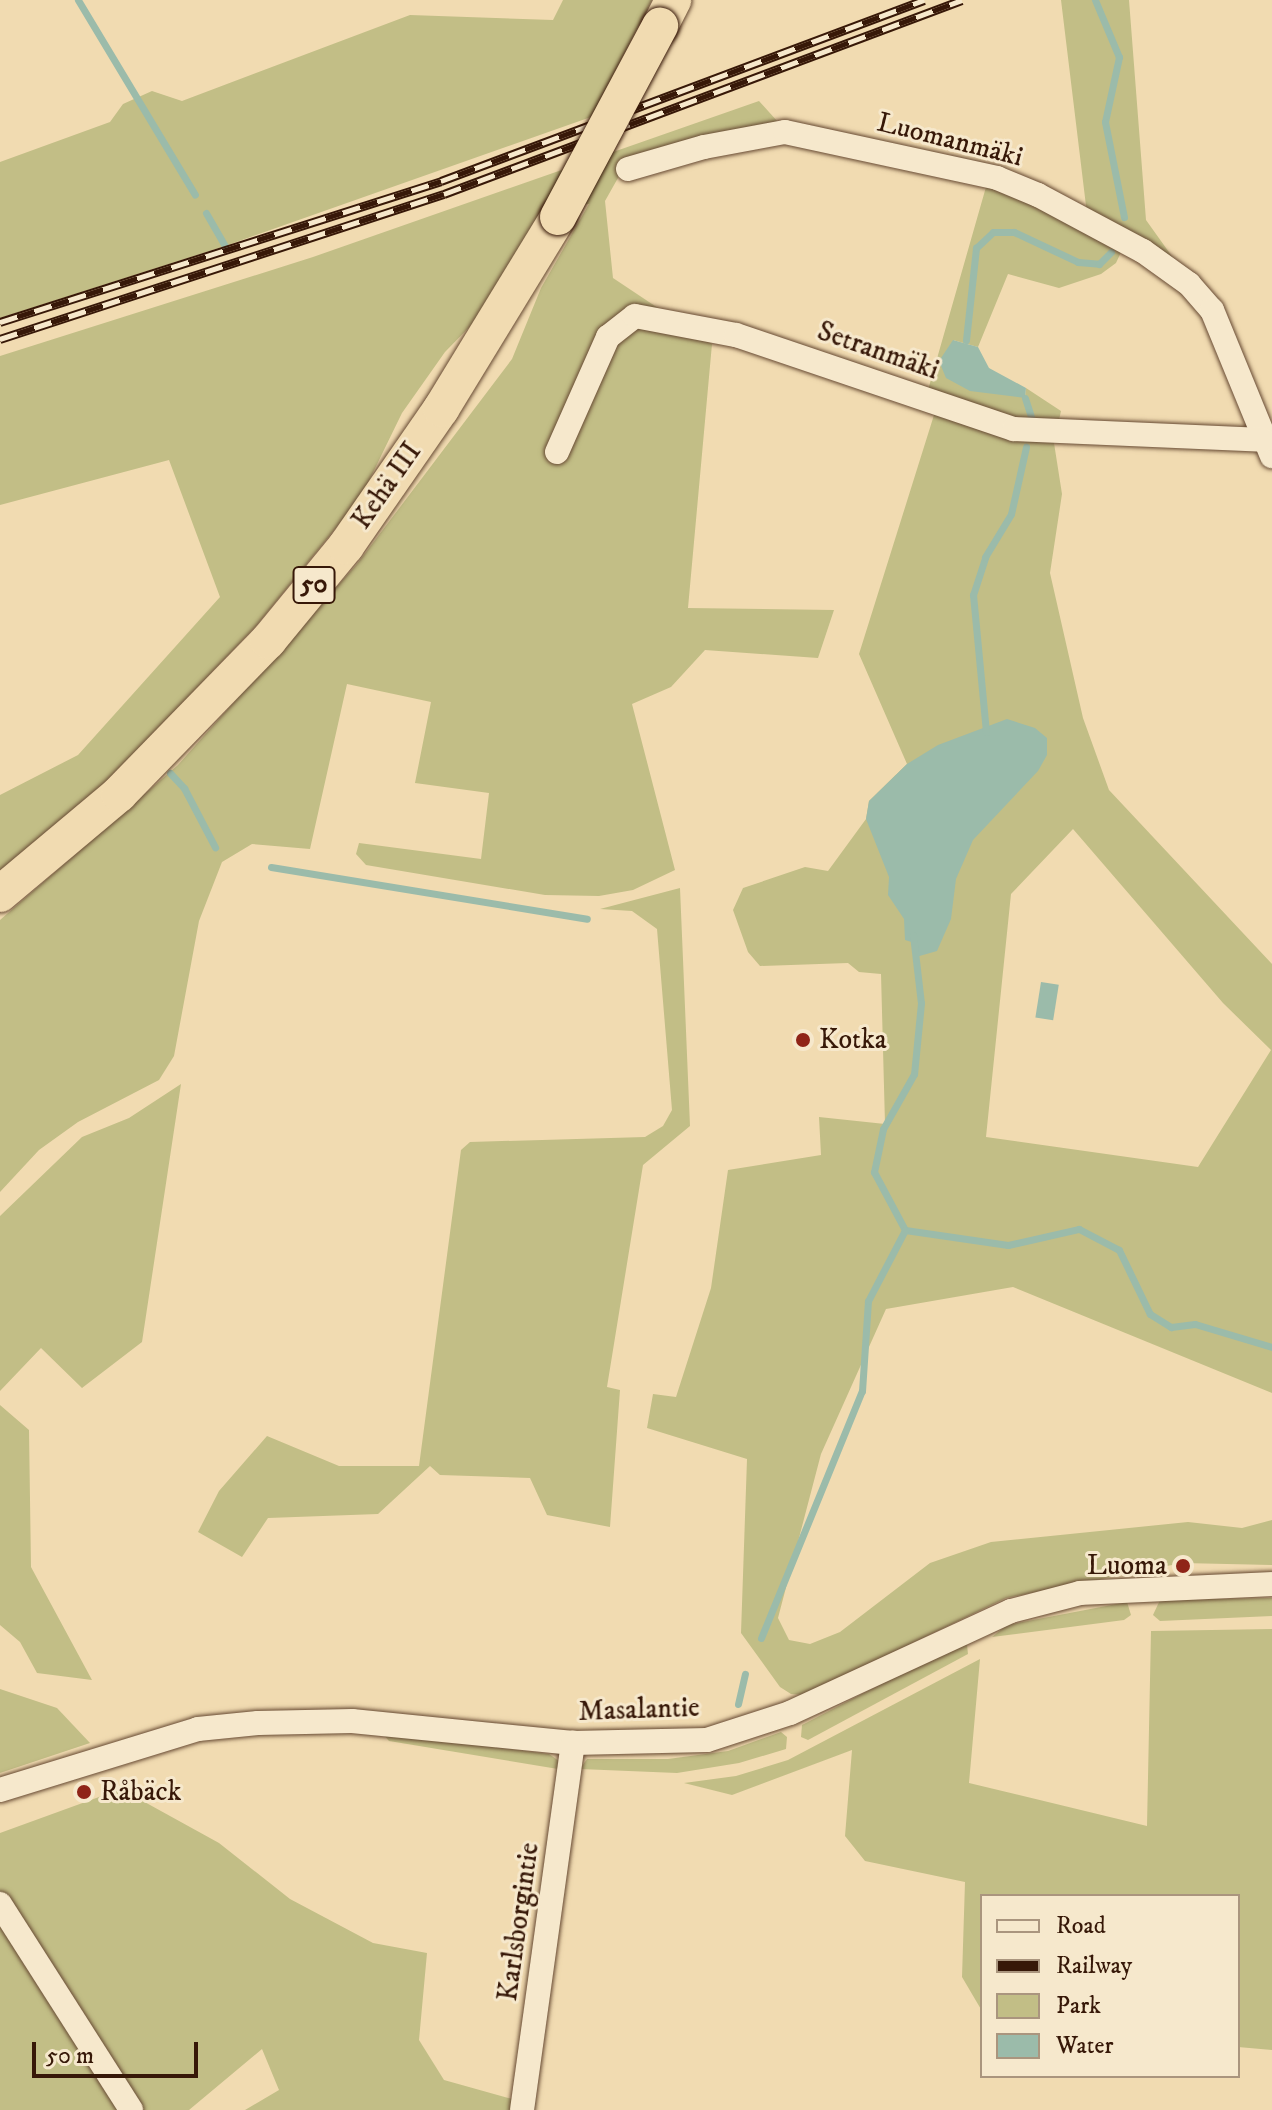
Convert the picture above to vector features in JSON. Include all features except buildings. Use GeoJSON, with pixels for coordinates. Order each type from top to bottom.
{"type":"FeatureCollection","features":[{"type":"Feature","properties":{"kind":"highway","name":"Kehä III"},"geometry":{"type":"LineString","coordinates":[[0,894],[119,794],[268,641],[346,546],[441,409],[558,217],[667,13]]}},
{"type":"Feature","properties":{"kind":"street","name":"Luomanmäki"},"geometry":{"type":"LineString","coordinates":[[628,169],[704,147],[785,132],[997,178],[1038,195],[1143,251],[1189,284],[1212,310],[1267,448]]}},
{"type":"Feature","properties":{"kind":"street","name":"Setranmäki"},"geometry":{"type":"LineString","coordinates":[[557,452],[608,337],[635,316],[736,335],[1014,429],[1267,448]]}},
{"type":"Feature","properties":{"kind":"street","name":"Masalantie"},"geometry":{"type":"LineString","coordinates":[[0,1790],[80,1761],[198,1729],[258,1723],[352,1721],[573,1743],[707,1740],[790,1713],[1011,1611],[1080,1593],[1272,1584]]}},
{"type":"Feature","properties":{"kind":"street","name":"Karlsborgintie"},"geometry":{"type":"LineString","coordinates":[[522,2110],[573,1743]]}},
{"type":"Feature","properties":{"kind":"street"},"geometry":{"type":"LineString","coordinates":[[0,1904],[131,2110]]}},
{"type":"Feature","properties":{"kind":"green space"},"geometry":{"type":"Polygon","coordinates":[[[563,0],[652,0],[591,117],[225,246],[0,318],[0,162],[110,122],[123,104],[152,91],[182,101],[410,15],[553,20],[563,0]]]}},
{"type":"Feature","properties":{"kind":"green space"},"geometry":{"type":"Polygon","coordinates":[[[1061,0],[1129,0],[1146,220],[1176,262],[1087,214],[1061,0]]]}},
{"type":"Feature","properties":{"kind":"green space"},"geometry":{"type":"Polygon","coordinates":[[[759,101],[778,122],[627,162],[605,201],[613,278],[712,344],[688,608],[834,610],[818,658],[705,650],[671,687],[632,704],[675,870],[633,890],[599,896],[545,895],[366,865],[356,854],[359,843],[481,859],[489,793],[415,783],[431,702],[347,684],[310,849],[252,844],[222,862],[199,921],[174,1056],[159,1080],[78,1122],[39,1150],[0,1192],[0,920],[178,765],[357,564],[512,359],[541,288],[589,204],[542,208],[484,312],[445,352],[402,413],[361,497],[256,626],[87,803],[0,871],[0,795],[78,755],[220,597],[169,460],[0,505],[0,356],[313,257],[759,101]]]}},
{"type":"Feature","properties":{"kind":"green space"},"geometry":{"type":"Polygon","coordinates":[[[986,187],[1035,204],[1122,250],[1116,263],[1101,274],[1059,288],[1008,274],[978,347],[953,340],[1025,397],[1026,388],[1061,411],[1054,443],[1062,494],[1050,573],[1083,718],[1109,790],[1272,964],[1272,1393],[1013,1287],[886,1309],[821,1454],[778,1618],[789,1640],[810,1644],[840,1632],[930,1563],[991,1542],[1188,1522],[1242,1528],[1272,1520],[1272,1565],[1182,1563],[1006,1598],[804,1695],[791,1694],[780,1687],[741,1633],[747,1459],[647,1428],[653,1394],[676,1397],[711,1288],[728,1170],[821,1155],[819,1117],[885,1124],[881,974],[859,972],[848,963],[760,966],[748,952],[733,910],[743,888],[805,867],[828,871],[866,819],[869,801],[907,764],[859,654],[934,415],[928,390],[986,187]],[[1073,829],[1011,894],[986,1137],[1198,1167],[1271,1050],[1223,1003],[1073,829]]]}},
{"type":"Feature","properties":{"kind":"green space"},"geometry":{"type":"Polygon","coordinates":[[[680,888],[690,1126],[643,1165],[607,1387],[620,1390],[610,1527],[547,1515],[530,1478],[440,1475],[430,1466],[378,1514],[268,1518],[242,1557],[198,1532],[219,1491],[267,1436],[339,1466],[419,1466],[461,1150],[470,1142],[645,1137],[663,1126],[672,1110],[657,929],[632,911],[600,909],[680,888]]]}},
{"type":"Feature","properties":{"kind":"green space"},"geometry":{"type":"Polygon","coordinates":[[[181,1084],[142,1342],[82,1388],[41,1348],[0,1391],[0,1216],[82,1137],[129,1118],[181,1084]]]}},
{"type":"Feature","properties":{"kind":"green space"},"geometry":{"type":"Polygon","coordinates":[[[0,1405],[29,1430],[31,1567],[92,1680],[37,1673],[20,1642],[0,1625],[0,1405]]]}},
{"type":"Feature","properties":{"kind":"green space"},"geometry":{"type":"Polygon","coordinates":[[[1272,1598],[1272,1616],[1160,1621],[1153,1615],[1160,1600],[1272,1598]]]}},
{"type":"Feature","properties":{"kind":"green space"},"geometry":{"type":"Polygon","coordinates":[[[1127,1602],[1131,1615],[1124,1620],[992,1637],[1007,1625],[1127,1602]]]}},
{"type":"Feature","properties":{"kind":"green space"},"geometry":{"type":"Polygon","coordinates":[[[1272,1629],[1272,2050],[1240,2047],[1240,1894],[980,1894],[980,2008],[962,1977],[965,1882],[865,1861],[845,1836],[852,1750],[732,1795],[684,1783],[736,1776],[788,1760],[980,1659],[969,1783],[1147,1826],[1151,1631],[1272,1629]]]}},
{"type":"Feature","properties":{"kind":"green space"},"geometry":{"type":"Polygon","coordinates":[[[960,1643],[967,1645],[968,1654],[808,1740],[801,1737],[802,1725],[960,1643]]]}},
{"type":"Feature","properties":{"kind":"green space"},"geometry":{"type":"Polygon","coordinates":[[[0,1689],[57,1708],[90,1743],[0,1773],[0,1689]]]}},
{"type":"Feature","properties":{"kind":"green space"},"geometry":{"type":"Polygon","coordinates":[[[781,1732],[787,1737],[786,1749],[739,1763],[677,1773],[580,1769],[587,1759],[668,1759],[728,1751],[781,1732]]]}},
{"type":"Feature","properties":{"kind":"green space"},"geometry":{"type":"Polygon","coordinates":[[[382,1733],[549,1754],[559,1761],[558,1769],[389,1741],[382,1733]]]}},
{"type":"Feature","properties":{"kind":"green space"},"geometry":{"type":"Polygon","coordinates":[[[121,1789],[219,1843],[290,1899],[373,1943],[427,1953],[419,2040],[444,2080],[523,2102],[522,2110],[245,2110],[279,2090],[262,2049],[189,2110],[137,2110],[0,1897],[0,1833],[121,1789]]]}},
{"type":"Feature","properties":{"kind":"green space"},"geometry":{"type":"Polygon","coordinates":[[[0,1921],[125,2110],[0,2110],[0,1921]]]}},
{"type":"Feature","properties":{"kind":"water"},"geometry":{"type":"Polygon","coordinates":[[[953,340],[978,347],[989,368],[1026,388],[1025,398],[970,391],[946,378],[939,361],[953,340]]]}},
{"type":"Feature","properties":{"kind":"water"},"geometry":{"type":"Polygon","coordinates":[[[1007,719],[1035,728],[1047,738],[1047,755],[1038,771],[973,840],[956,879],[951,919],[937,951],[916,957],[915,943],[905,940],[904,919],[888,895],[889,877],[866,819],[869,801],[907,764],[938,745],[1007,719]]]}},
{"type":"Feature","properties":{"kind":"water"},"geometry":{"type":"Polygon","coordinates":[[[1041,982],[1059,985],[1053,1020],[1035,1018],[1041,982]]]}},
{"type":"Feature","properties":{"kind":"waterway"},"geometry":{"type":"LineString","coordinates":[[78,0],[195,195]]}},
{"type":"Feature","properties":{"kind":"waterway"},"geometry":{"type":"LineString","coordinates":[[1095,0],[1119,57],[1105,122],[1124,217]]}},
{"type":"Feature","properties":{"kind":"waterway"},"geometry":{"type":"LineString","coordinates":[[206,213],[225,246]]}},
{"type":"Feature","properties":{"kind":"waterway"},"geometry":{"type":"LineString","coordinates":[[966,340],[976,248],[993,232],[1014,232],[1078,262],[1099,264],[1111,252]]}},
{"type":"Feature","properties":{"kind":"waterway"},"geometry":{"type":"LineString","coordinates":[[1025,398],[1031,416]]}},
{"type":"Feature","properties":{"kind":"waterway"},"geometry":{"type":"LineString","coordinates":[[986,732],[973,595],[985,557],[1011,514],[1026,447]]}},
{"type":"Feature","properties":{"kind":"waterway"},"geometry":{"type":"LineString","coordinates":[[170,773],[184,788],[215,847]]}},
{"type":"Feature","properties":{"kind":"waterway"},"geometry":{"type":"LineString","coordinates":[[271,867],[587,919]]}},
{"type":"Feature","properties":{"kind":"waterway"},"geometry":{"type":"LineString","coordinates":[[913,935],[921,1003],[914,1074],[883,1129],[874,1172],[905,1230],[1008,1245],[1079,1229],[1119,1250],[1150,1314],[1171,1327],[1195,1324],[1272,1347]]}},
{"type":"Feature","properties":{"kind":"waterway"},"geometry":{"type":"LineString","coordinates":[[761,1638],[862,1391],[868,1301],[905,1230]]}},
{"type":"Feature","properties":{"kind":"waterway"},"geometry":{"type":"LineString","coordinates":[[738,1704],[745,1674]]}},
{"type":"Feature","properties":{"kind":"railway"},"geometry":{"type":"LineString","coordinates":[[0,322],[441,181],[924,0]]}},
{"type":"Feature","properties":{"kind":"railway"},"geometry":{"type":"LineString","coordinates":[[0,339],[444,194],[962,0]]}},
{"type":"Feature","properties":{"kind":"place","name":"Kotka"},"geometry":{"type":"Point","coordinates":[803,1040]}},
{"type":"Feature","properties":{"kind":"place","name":"Luoma"},"geometry":{"type":"Point","coordinates":[1183,1566]}},
{"type":"Feature","properties":{"kind":"place","name":"Råbäck"},"geometry":{"type":"Point","coordinates":[84,1792]}}]}
